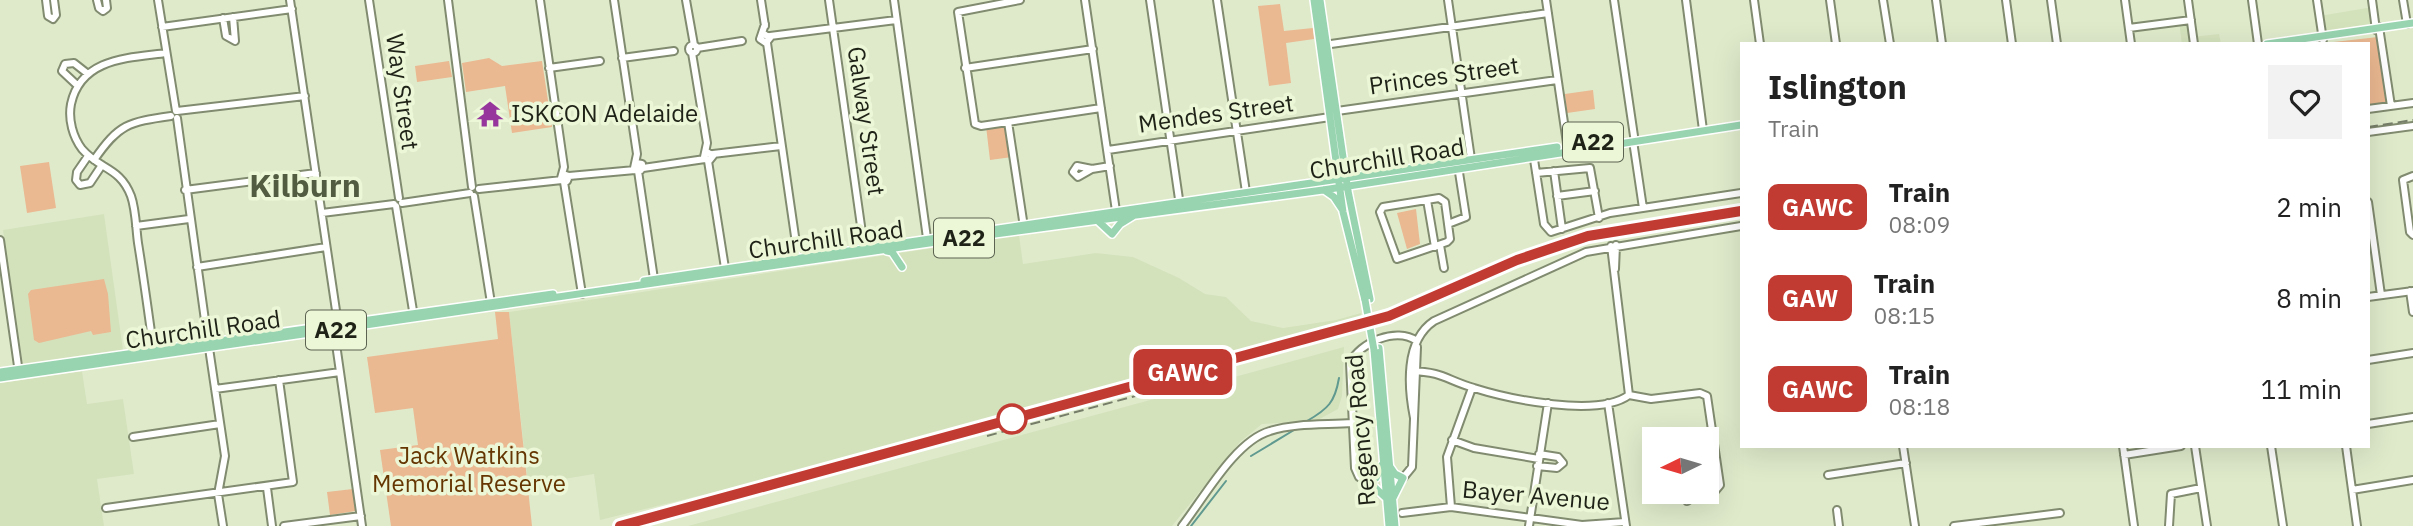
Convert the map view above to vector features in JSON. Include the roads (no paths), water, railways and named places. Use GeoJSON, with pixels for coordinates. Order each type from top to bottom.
{"type":"FeatureCollection","features":[{"type":"Feature","properties":{"kind":"main road","name":"Regency Road"},"geometry":{"type":"LineString","coordinates":[[1314,0],[1337,111],[1343,212],[1367,299]]}},
{"type":"Feature","properties":{"kind":"main road","name":"Regency Road"},"geometry":{"type":"LineString","coordinates":[[1320,0],[1330,117],[1343,182],[1349,197],[1377,349],[1389,526]]}},
{"type":"Feature","properties":{"kind":"main road"},"geometry":{"type":"LineString","coordinates":[[2292,42],[2411,24]]}},
{"type":"Feature","properties":{"kind":"main road"},"geometry":{"type":"LineString","coordinates":[[2305,42],[2322,38]]}},
{"type":"Feature","properties":{"kind":"main road","name":"Churchill Road"},"geometry":{"type":"LineString","coordinates":[[0,372],[62,367],[414,316],[518,304],[654,279],[864,247],[1097,220],[1246,192],[1343,182],[1740,123]]}},
{"type":"Feature","properties":{"kind":"main road","name":"Churchill Road"},"geometry":{"type":"LineString","coordinates":[[414,316],[501,301],[887,250],[1024,227],[1116,207],[1179,205],[1324,190],[1343,182],[1366,183],[1444,170],[1457,164]]}},
{"type":"Feature","properties":{"kind":"main road"},"geometry":{"type":"LineString","coordinates":[[1349,197],[1366,183]]}},
{"type":"Feature","properties":{"kind":"main road"},"geometry":{"type":"LineString","coordinates":[[1324,190],[1334,197],[1343,212]]}},
{"type":"Feature","properties":{"kind":"main road"},"geometry":{"type":"LineString","coordinates":[[1097,220],[1112,234],[1120,224],[1137,214]]}},
{"type":"Feature","properties":{"kind":"main road"},"geometry":{"type":"LineString","coordinates":[[887,250],[892,252],[902,267]]}},
{"type":"Feature","properties":{"kind":"main road"},"geometry":{"type":"LineString","coordinates":[[501,301],[518,304]]}},
{"type":"Feature","properties":{"kind":"main road","name":"Churchill Road"},"geometry":{"type":"LineString","coordinates":[[0,378],[19,372]]}},
{"type":"Feature","properties":{"kind":"main road"},"geometry":{"type":"LineString","coordinates":[[1385,463],[1403,478],[1389,500],[1369,482],[1376,478],[1385,463]]}},
{"type":"Feature","properties":{"kind":"main road","name":"Regency Road"},"geometry":{"type":"LineString","coordinates":[[1389,500],[1395,526]]}},
{"type":"Feature","properties":{"kind":"street"},"geometry":{"type":"LineString","coordinates":[[46,0],[48,16],[53,19],[56,15],[54,0]]}},
{"type":"Feature","properties":{"kind":"street"},"geometry":{"type":"LineString","coordinates":[[97,0],[103,11],[107,9],[106,0]]}},
{"type":"Feature","properties":{"kind":"street"},"geometry":{"type":"LineString","coordinates":[[158,0],[225,457],[218,494],[223,526]]}},
{"type":"Feature","properties":{"kind":"street"},"geometry":{"type":"LineString","coordinates":[[290,0],[322,213],[340,372],[362,526]]}},
{"type":"Feature","properties":{"kind":"street","name":"Way Street"},"geometry":{"type":"LineString","coordinates":[[369,0],[414,316]]}},
{"type":"Feature","properties":{"kind":"street"},"geometry":{"type":"LineString","coordinates":[[448,0],[491,303]]}},
{"type":"Feature","properties":{"kind":"street"},"geometry":{"type":"LineString","coordinates":[[540,0],[582,292]]}},
{"type":"Feature","properties":{"kind":"street"},"geometry":{"type":"LineString","coordinates":[[614,0],[654,279]]}},
{"type":"Feature","properties":{"kind":"street"},"geometry":{"type":"LineString","coordinates":[[686,0],[725,268]]}},
{"type":"Feature","properties":{"kind":"street"},"geometry":{"type":"LineString","coordinates":[[761,0],[797,257]]}},
{"type":"Feature","properties":{"kind":"street","name":"Galway Street"},"geometry":{"type":"LineString","coordinates":[[829,0],[864,247]]}},
{"type":"Feature","properties":{"kind":"street"},"geometry":{"type":"LineString","coordinates":[[894,0],[927,238]]}},
{"type":"Feature","properties":{"kind":"street"},"geometry":{"type":"LineString","coordinates":[[1020,0],[991,2],[961,9],[957,14],[973,119],[978,126],[1101,108]]}},
{"type":"Feature","properties":{"kind":"street"},"geometry":{"type":"LineString","coordinates":[[1086,0],[1116,207]]}},
{"type":"Feature","properties":{"kind":"street"},"geometry":{"type":"LineString","coordinates":[[1150,0],[1179,205]]}},
{"type":"Feature","properties":{"kind":"street"},"geometry":{"type":"LineString","coordinates":[[1217,0],[1246,192]]}},
{"type":"Feature","properties":{"kind":"street"},"geometry":{"type":"LineString","coordinates":[[1448,0],[1473,162],[1459,178]]}},
{"type":"Feature","properties":{"kind":"street"},"geometry":{"type":"LineString","coordinates":[[1546,0],[1567,148]]}},
{"type":"Feature","properties":{"kind":"street"},"geometry":{"type":"LineString","coordinates":[[1614,0],[1643,208]]}},
{"type":"Feature","properties":{"kind":"street"},"geometry":{"type":"LineString","coordinates":[[1686,0],[1703,128]]}},
{"type":"Feature","properties":{"kind":"street"},"geometry":{"type":"LineString","coordinates":[[1754,0],[1760,42]]}},
{"type":"Feature","properties":{"kind":"street"},"geometry":{"type":"LineString","coordinates":[[1830,0],[1836,42]]}},
{"type":"Feature","properties":{"kind":"street"},"geometry":{"type":"LineString","coordinates":[[1883,0],[1890,42]]}},
{"type":"Feature","properties":{"kind":"street"},"geometry":{"type":"LineString","coordinates":[[1936,0],[1942,42]]}},
{"type":"Feature","properties":{"kind":"street"},"geometry":{"type":"LineString","coordinates":[[2006,0],[2012,42]]}},
{"type":"Feature","properties":{"kind":"street"},"geometry":{"type":"LineString","coordinates":[[2051,0],[2057,42]]}},
{"type":"Feature","properties":{"kind":"street"},"geometry":{"type":"LineString","coordinates":[[2125,0],[2131,42]]}},
{"type":"Feature","properties":{"kind":"street"},"geometry":{"type":"LineString","coordinates":[[2188,0],[2194,42]]}},
{"type":"Feature","properties":{"kind":"street"},"geometry":{"type":"LineString","coordinates":[[2252,0],[2258,42]]}},
{"type":"Feature","properties":{"kind":"street"},"geometry":{"type":"LineString","coordinates":[[2317,0],[2322,38]]}},
{"type":"Feature","properties":{"kind":"street"},"geometry":{"type":"LineString","coordinates":[[2372,0],[2391,106]]}},
{"type":"Feature","properties":{"kind":"street"},"geometry":{"type":"LineString","coordinates":[[2403,0],[2411,24]]}},
{"type":"Feature","properties":{"kind":"street"},"geometry":{"type":"LineString","coordinates":[[162,27],[292,9]]}},
{"type":"Feature","properties":{"kind":"street"},"geometry":{"type":"LineString","coordinates":[[1324,45],[1548,13]]}},
{"type":"Feature","properties":{"kind":"street"},"geometry":{"type":"LineString","coordinates":[[223,18],[226,36],[235,41],[233,18]]}},
{"type":"Feature","properties":{"kind":"street"},"geometry":{"type":"LineString","coordinates":[[767,38],[896,20]]}},
{"type":"Feature","properties":{"kind":"street"},"geometry":{"type":"LineString","coordinates":[[2129,29],[2191,20]]}},
{"type":"Feature","properties":{"kind":"street"},"geometry":{"type":"LineString","coordinates":[[694,49],[742,41]]}},
{"type":"Feature","properties":{"kind":"street"},"geometry":{"type":"LineString","coordinates":[[965,68],[1093,49]]}},
{"type":"Feature","properties":{"kind":"street"},"geometry":{"type":"LineString","coordinates":[[622,58],[674,51]]}},
{"type":"Feature","properties":{"kind":"street"},"geometry":{"type":"LineString","coordinates":[[154,353],[136,226],[128,190],[118,173],[91,158],[76,140],[70,109],[78,86],[88,74],[116,60],[166,53]]}},
{"type":"Feature","properties":{"kind":"street"},"geometry":{"type":"LineString","coordinates":[[550,68],[600,61]]}},
{"type":"Feature","properties":{"kind":"street"},"geometry":{"type":"LineString","coordinates":[[78,86],[62,71],[65,64],[74,63],[88,74]]}},
{"type":"Feature","properties":{"kind":"street","name":"Princes Street"},"geometry":{"type":"LineString","coordinates":[[1337,111],[1558,80]]}},
{"type":"Feature","properties":{"kind":"street"},"geometry":{"type":"LineString","coordinates":[[102,165],[89,183],[80,185],[76,180],[77,172],[110,136],[124,125],[188,112],[305,96]]}},
{"type":"Feature","properties":{"kind":"street"},"geometry":{"type":"LineString","coordinates":[[2370,109],[2413,103]]}},
{"type":"Feature","properties":{"kind":"street","name":"Mendes Street"},"geometry":{"type":"LineString","coordinates":[[1108,149],[1330,117]]}},
{"type":"Feature","properties":{"kind":"street"},"geometry":{"type":"LineString","coordinates":[[1008,122],[1024,227]]}},
{"type":"Feature","properties":{"kind":"street"},"geometry":{"type":"LineString","coordinates":[[2370,132],[2413,126]]}},
{"type":"Feature","properties":{"kind":"street"},"geometry":{"type":"LineString","coordinates":[[322,213],[781,146]]}},
{"type":"Feature","properties":{"kind":"street"},"geometry":{"type":"LineString","coordinates":[[1533,153],[1546,230],[1562,229],[1643,208],[1740,193]]}},
{"type":"Feature","properties":{"kind":"street"},"geometry":{"type":"LineString","coordinates":[[1448,224],[1466,217],[1457,164]]}},
{"type":"Feature","properties":{"kind":"street"},"geometry":{"type":"LineString","coordinates":[[1092,169],[1110,166]]}},
{"type":"Feature","properties":{"kind":"street"},"geometry":{"type":"LineString","coordinates":[[1536,173],[1589,167],[1599,218]]}},
{"type":"Feature","properties":{"kind":"street"},"geometry":{"type":"LineString","coordinates":[[1444,170],[1459,178]]}},
{"type":"Feature","properties":{"kind":"street"},"geometry":{"type":"LineString","coordinates":[[1554,171],[1562,229]]}},
{"type":"Feature","properties":{"kind":"street"},"geometry":{"type":"LineString","coordinates":[[185,190],[316,173]]}},
{"type":"Feature","properties":{"kind":"street"},"geometry":{"type":"LineString","coordinates":[[2413,176],[2403,180],[2410,232],[2413,235]]}},
{"type":"Feature","properties":{"kind":"street"},"geometry":{"type":"LineString","coordinates":[[1557,196],[1595,191]]}},
{"type":"Feature","properties":{"kind":"street"},"geometry":{"type":"LineString","coordinates":[[1427,200],[1444,268]]}},
{"type":"Feature","properties":{"kind":"street"},"geometry":{"type":"LineString","coordinates":[[1427,200],[1443,200],[1450,241],[1397,259],[1380,212],[1383,207],[1427,200]]}},
{"type":"Feature","properties":{"kind":"street"},"geometry":{"type":"LineString","coordinates":[[2370,216],[2381,295]]}},
{"type":"Feature","properties":{"kind":"street"},"geometry":{"type":"LineString","coordinates":[[136,226],[189,219]]}},
{"type":"Feature","properties":{"kind":"street"},"geometry":{"type":"LineString","coordinates":[[1403,478],[1412,467],[1414,371],[1411,355],[1417,341],[1434,321],[1569,258],[1613,245],[1740,226]]}},
{"type":"Feature","properties":{"kind":"street"},"geometry":{"type":"LineString","coordinates":[[0,240],[19,372]]}},
{"type":"Feature","properties":{"kind":"street"},"geometry":{"type":"LineString","coordinates":[[1613,245],[1629,395]]}},
{"type":"Feature","properties":{"kind":"street"},"geometry":{"type":"LineString","coordinates":[[197,267],[326,247]]}},
{"type":"Feature","properties":{"kind":"street"},"geometry":{"type":"LineString","coordinates":[[2370,297],[2412,291],[2413,312]]}},
{"type":"Feature","properties":{"kind":"street"},"geometry":{"type":"LineString","coordinates":[[1369,482],[1359,477],[1355,468],[1349,376],[1355,353],[1386,337],[1411,337],[1417,341]]}},
{"type":"Feature","properties":{"kind":"street"},"geometry":{"type":"LineString","coordinates":[[2370,360],[2413,353]]}},
{"type":"Feature","properties":{"kind":"street"},"geometry":{"type":"LineString","coordinates":[[1414,371],[1445,374],[1472,388],[1548,403],[1584,406],[1608,403],[1629,395],[1645,400],[1700,393],[1707,396],[1712,427]]}},
{"type":"Feature","properties":{"kind":"street"},"geometry":{"type":"LineString","coordinates":[[215,389],[340,372]]}},
{"type":"Feature","properties":{"kind":"street"},"geometry":{"type":"LineString","coordinates":[[106,508],[267,488],[293,482],[279,380]]}},
{"type":"Feature","properties":{"kind":"street"},"geometry":{"type":"LineString","coordinates":[[1451,507],[1447,457],[1472,388]]}},
{"type":"Feature","properties":{"kind":"street"},"geometry":{"type":"LineString","coordinates":[[1529,526],[1548,403]]}},
{"type":"Feature","properties":{"kind":"street"},"geometry":{"type":"LineString","coordinates":[[1608,403],[1625,524]]}},
{"type":"Feature","properties":{"kind":"street"},"geometry":{"type":"LineString","coordinates":[[2370,424],[2413,417]]}},
{"type":"Feature","properties":{"kind":"street"},"geometry":{"type":"LineString","coordinates":[[1182,526],[1248,442],[1268,431],[1352,423]]}},
{"type":"Feature","properties":{"kind":"street"},"geometry":{"type":"LineString","coordinates":[[133,437],[220,424]]}},
{"type":"Feature","properties":{"kind":"street"},"geometry":{"type":"LineString","coordinates":[[1452,440],[1538,460]]}},
{"type":"Feature","properties":{"kind":"street"},"geometry":{"type":"LineString","coordinates":[[1903,448],[1916,526]]}},
{"type":"Feature","properties":{"kind":"street"},"geometry":{"type":"LineString","coordinates":[[2123,448],[2134,526]]}},
{"type":"Feature","properties":{"kind":"street"},"geometry":{"type":"LineString","coordinates":[[2124,455],[2168,448]]}},
{"type":"Feature","properties":{"kind":"street"},"geometry":{"type":"LineString","coordinates":[[2195,448],[2207,526]]}},
{"type":"Feature","properties":{"kind":"street"},"geometry":{"type":"LineString","coordinates":[[2272,448],[2283,526]]}},
{"type":"Feature","properties":{"kind":"street"},"geometry":{"type":"LineString","coordinates":[[2346,448],[2357,526]]}},
{"type":"Feature","properties":{"kind":"street"},"geometry":{"type":"LineString","coordinates":[[1828,475],[1906,463]]}},
{"type":"Feature","properties":{"kind":"street"},"geometry":{"type":"LineString","coordinates":[[2352,489],[2413,480]]}},
{"type":"Feature","properties":{"kind":"street"},"geometry":{"type":"LineString","coordinates":[[267,488],[272,526]]}},
{"type":"Feature","properties":{"kind":"street"},"geometry":{"type":"LineString","coordinates":[[2169,526],[2171,494],[2201,488]]}},
{"type":"Feature","properties":{"kind":"street","name":"Bayer Avenue"},"geometry":{"type":"LineString","coordinates":[[1402,513],[1451,507],[1582,525],[1625,524]]}},
{"type":"Feature","properties":{"kind":"street"},"geometry":{"type":"LineString","coordinates":[[1837,510],[1839,526]]}},
{"type":"Feature","properties":{"kind":"street"},"geometry":{"type":"LineString","coordinates":[[1954,526],[2060,513]]}},
{"type":"Feature","properties":{"kind":"street"},"geometry":{"type":"LineString","coordinates":[[284,526],[361,516]]}},
{"type":"Feature","properties":{"kind":"waterway"},"geometry":{"type":"LineString","coordinates":[[1307,421],[1329,404],[1339,378]]}},
{"type":"Feature","properties":{"kind":"waterway"},"geometry":{"type":"LineString","coordinates":[[1251,456],[1294,430]]}},
{"type":"Feature","properties":{"kind":"waterway"},"geometry":{"type":"LineString","coordinates":[[1191,526],[1226,481]]}},
{"type":"Feature","properties":{"kind":"railway"},"geometry":{"type":"LineString","coordinates":[[2370,127],[2413,120]]}},
{"type":"Feature","properties":{"kind":"railway"},"geometry":{"type":"LineString","coordinates":[[620,526],[1389,316],[1517,260],[1588,236],[1740,210]]}},
{"type":"Feature","properties":{"kind":"railway"},"geometry":{"type":"LineString","coordinates":[[987,436],[1139,395]]}},
{"type":"Feature","properties":{"kind":"train","name":"GAWC"},"geometry":{"type":"LineString","coordinates":[[620,526],[1389,316],[1517,260],[1588,236],[1635,226],[1740,211]]}},
{"type":"Feature","properties":{"kind":"place","name":"ISKCON Adelaide"},"geometry":{"type":"Point","coordinates":[490,114]}},
{"type":"Feature","properties":{"kind":"district","name":"Kilburn"},"geometry":{"type":"Point","coordinates":[305,186]}},
{"type":"Feature","properties":{"kind":"park label","name":"Jack Watkins Memorial Reserve"},"geometry":{"type":"Point","coordinates":[469,470]}}]}
